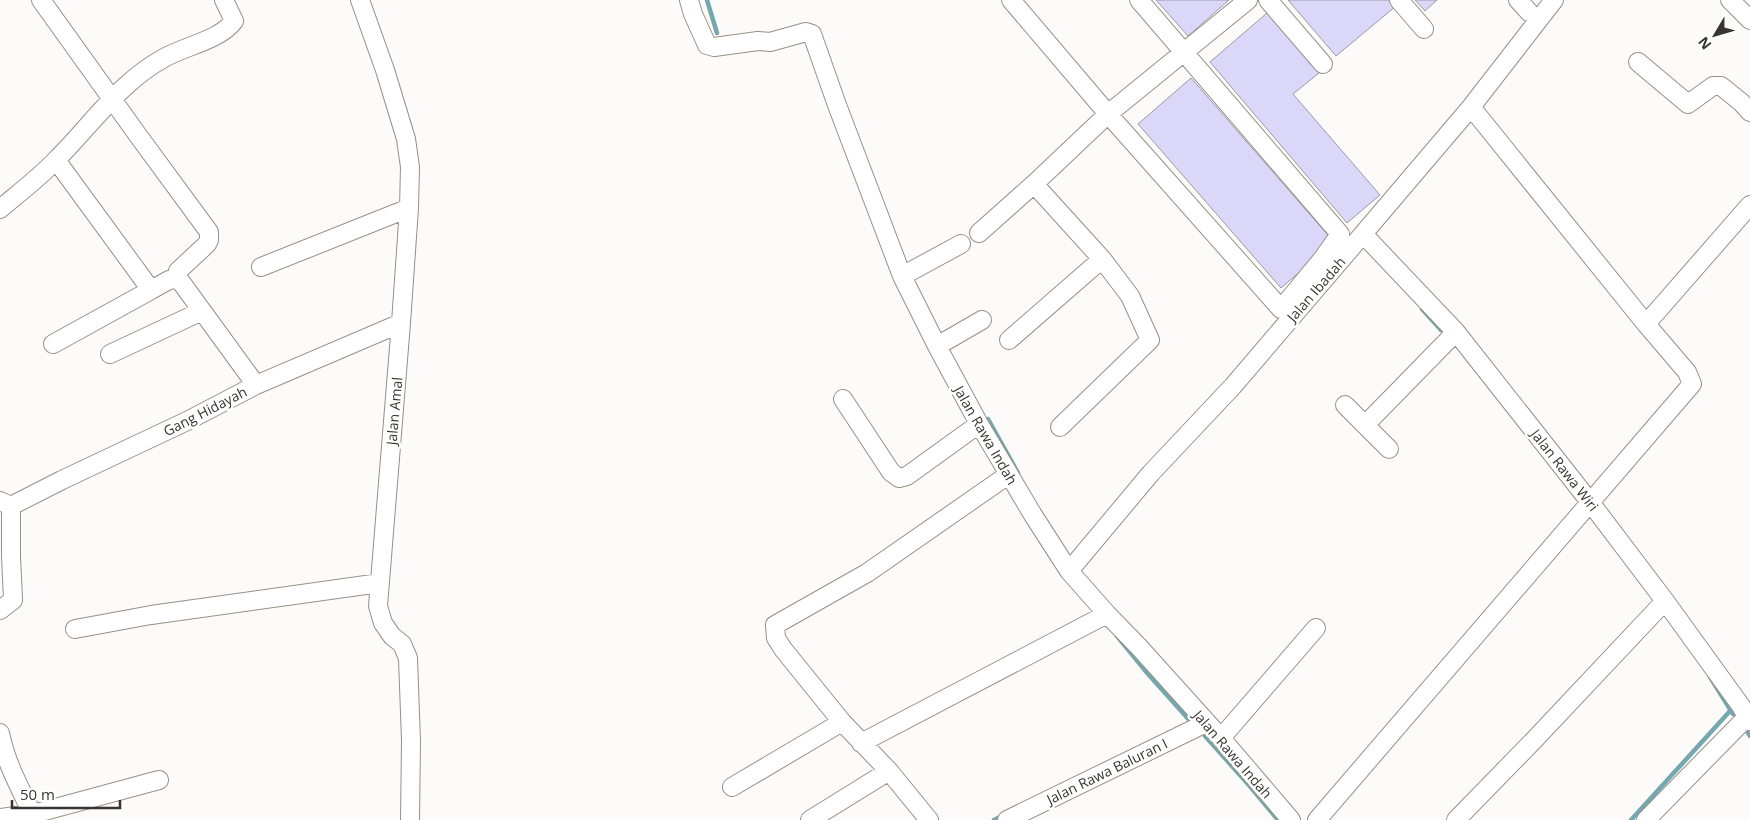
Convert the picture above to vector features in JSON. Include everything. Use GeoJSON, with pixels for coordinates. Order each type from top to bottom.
{"type":"FeatureCollection","features":[{"type":"Feature","properties":{"kind":"street"},"geometry":{"type":"LineString","coordinates":[[41,0],[209,232],[207,244],[178,271],[176,279]]}},
{"type":"Feature","properties":{"kind":"street"},"geometry":{"type":"LineString","coordinates":[[0,209],[56,160],[132,79],[165,57],[230,27],[234,21],[224,0]]}},
{"type":"Feature","properties":{"kind":"street","name":"Jalan Amal"},"geometry":{"type":"LineString","coordinates":[[360,0],[385,70],[406,139],[410,167],[401,322],[378,606],[382,622],[392,636],[402,644],[408,658],[411,741],[410,820]]}},
{"type":"Feature","properties":{"kind":"street","name":"Jalan Rawa Indah"},"geometry":{"type":"LineString","coordinates":[[689,0],[693,14],[708,45],[714,47],[758,41],[770,42],[806,32],[812,34],[836,105],[902,276],[937,346],[1008,475],[1069,570],[1106,614],[1140,647],[1221,738],[1291,820]]}},
{"type":"Feature","properties":{"kind":"street"},"geometry":{"type":"LineString","coordinates":[[1011,0],[1108,114],[1281,309],[1324,257],[1340,234],[1139,0]]}},
{"type":"Feature","properties":{"kind":"street"},"geometry":{"type":"LineString","coordinates":[[979,233],[1108,114],[1248,0]]}},
{"type":"Feature","properties":{"kind":"street"},"geometry":{"type":"LineString","coordinates":[[1268,0],[1323,64]]}},
{"type":"Feature","properties":{"kind":"street"},"geometry":{"type":"LineString","coordinates":[[1399,0],[1424,29]]}},
{"type":"Feature","properties":{"kind":"street","name":"Jalan Ibadah"},"geometry":{"type":"LineString","coordinates":[[1069,570],[1151,473],[1233,386],[1363,234],[1471,107],[1554,0]]}},
{"type":"Feature","properties":{"kind":"street"},"geometry":{"type":"LineString","coordinates":[[1730,0],[1750,20]]}},
{"type":"Feature","properties":{"kind":"street"},"geometry":{"type":"LineString","coordinates":[[1638,62],[1688,104],[1713,86],[1721,86],[1750,112]]}},
{"type":"Feature","properties":{"kind":"street"},"geometry":{"type":"LineString","coordinates":[[1317,820],[1692,384],[1687,372],[1471,107]]}},
{"type":"Feature","properties":{"kind":"street"},"geometry":{"type":"LineString","coordinates":[[56,160],[151,290]]}},
{"type":"Feature","properties":{"kind":"street"},"geometry":{"type":"LineString","coordinates":[[1034,184],[1102,259],[1130,296],[1150,340],[1060,427]]}},
{"type":"Feature","properties":{"kind":"street"},"geometry":{"type":"LineString","coordinates":[[1646,324],[1750,205]]}},
{"type":"Feature","properties":{"kind":"street"},"geometry":{"type":"LineString","coordinates":[[262,267],[409,208]]}},
{"type":"Feature","properties":{"kind":"street","name":"Jalan Rawa Wiri"},"geometry":{"type":"LineString","coordinates":[[1363,234],[1456,332],[1590,502],[1747,710]]}},
{"type":"Feature","properties":{"kind":"street"},"geometry":{"type":"LineString","coordinates":[[902,276],[961,244]]}},
{"type":"Feature","properties":{"kind":"street"},"geometry":{"type":"LineString","coordinates":[[1009,340],[1102,259]]}},
{"type":"Feature","properties":{"kind":"street"},"geometry":{"type":"LineString","coordinates":[[53,344],[169,280],[176,279],[181,282],[256,385]]}},
{"type":"Feature","properties":{"kind":"street"},"geometry":{"type":"LineString","coordinates":[[110,354],[202,311]]}},
{"type":"Feature","properties":{"kind":"street"},"geometry":{"type":"LineString","coordinates":[[937,346],[982,320]]}},
{"type":"Feature","properties":{"kind":"street","name":"Gang Hidayah"},"geometry":{"type":"LineString","coordinates":[[0,610],[13,600],[6,503],[62,480],[187,421],[256,385],[401,322]]}},
{"type":"Feature","properties":{"kind":"street"},"geometry":{"type":"LineString","coordinates":[[1365,425],[1456,332]]}},
{"type":"Feature","properties":{"kind":"street"},"geometry":{"type":"LineString","coordinates":[[843,399],[891,472],[899,478],[907,476],[979,424]]}},
{"type":"Feature","properties":{"kind":"street"},"geometry":{"type":"LineString","coordinates":[[1345,405],[1389,449]]}},
{"type":"Feature","properties":{"kind":"street"},"geometry":{"type":"LineString","coordinates":[[929,820],[889,771],[842,722],[783,649],[776,638],[775,625],[867,573],[1008,475]]}},
{"type":"Feature","properties":{"kind":"street"},"geometry":{"type":"LineString","coordinates":[[75,629],[151,615],[380,583]]}},
{"type":"Feature","properties":{"kind":"street"},"geometry":{"type":"LineString","coordinates":[[1456,820],[1665,601]]}},
{"type":"Feature","properties":{"kind":"street"},"geometry":{"type":"LineString","coordinates":[[861,743],[1106,614]]}},
{"type":"Feature","properties":{"kind":"street"},"geometry":{"type":"LineString","coordinates":[[1221,738],[1316,628]]}},
{"type":"Feature","properties":{"kind":"street"},"geometry":{"type":"LineString","coordinates":[[1646,820],[1747,710]]}},
{"type":"Feature","properties":{"kind":"street"},"geometry":{"type":"LineString","coordinates":[[732,788],[842,722]]}},
{"type":"Feature","properties":{"kind":"street","name":"Jalan Rawa Baluran I"},"geometry":{"type":"LineString","coordinates":[[1008,820],[1206,723]]}},
{"type":"Feature","properties":{"kind":"street"},"geometry":{"type":"LineString","coordinates":[[0,733],[10,769],[36,815]]}},
{"type":"Feature","properties":{"kind":"street"},"geometry":{"type":"LineString","coordinates":[[810,820],[889,771]]}},
{"type":"Feature","properties":{"kind":"street"},"geometry":{"type":"LineString","coordinates":[[0,818],[36,815],[159,780]]}},
{"type":"Feature","properties":{"kind":"building"},"geometry":{"type":"Polygon","coordinates":[[[1156,0],[1229,0],[1188,36],[1156,0]]]}},
{"type":"Feature","properties":{"kind":"building"},"geometry":{"type":"Polygon","coordinates":[[[1288,0],[1391,0],[1396,6],[1336,56],[1288,0]]]}},
{"type":"Feature","properties":{"kind":"building"},"geometry":{"type":"Polygon","coordinates":[[[1415,0],[1437,0],[1425,11],[1415,0]]]}},
{"type":"Feature","properties":{"kind":"building"},"geometry":{"type":"Polygon","coordinates":[[[1267,13],[1319,73],[1293,94],[1380,195],[1347,223],[1210,62],[1267,13]]]}},
{"type":"Feature","properties":{"kind":"building"},"geometry":{"type":"Polygon","coordinates":[[[1191,78],[1334,242],[1281,288],[1138,124],[1191,78]]]}},
{"type":"Feature","properties":{"kind":"waterway"},"geometry":{"type":"LineString","coordinates":[[707,0],[717,33]]}},
{"type":"Feature","properties":{"kind":"waterway"},"geometry":{"type":"LineString","coordinates":[[1422,309],[1441,330]]}},
{"type":"Feature","properties":{"kind":"waterway"},"geometry":{"type":"LineString","coordinates":[[988,419],[1018,473]]}},
{"type":"Feature","properties":{"kind":"waterway"},"geometry":{"type":"LineString","coordinates":[[1117,636],[1191,722]]}},
{"type":"Feature","properties":{"kind":"waterway"},"geometry":{"type":"LineString","coordinates":[[1710,677],[1733,714]]}},
{"type":"Feature","properties":{"kind":"waterway"},"geometry":{"type":"LineString","coordinates":[[1631,820],[1730,711]]}},
{"type":"Feature","properties":{"kind":"waterway"},"geometry":{"type":"LineString","coordinates":[[1205,736],[1278,820]]}},
{"type":"Feature","properties":{"kind":"waterway"},"geometry":{"type":"LineString","coordinates":[[994,820],[1004,815]]}}]}
